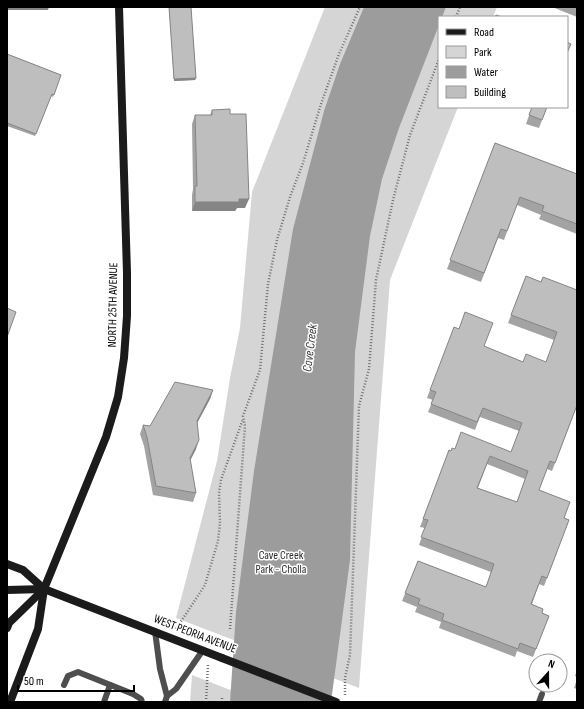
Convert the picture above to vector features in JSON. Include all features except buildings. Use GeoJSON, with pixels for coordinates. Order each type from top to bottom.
{"type":"FeatureCollection","features":[{"type":"Feature","properties":{"kind":"street","name":"NORTH 25TH AVENUE"},"geometry":{"type":"LineString","coordinates":[[10,702],[38,629],[44,589],[106,437],[118,397],[124,358],[127,316],[119,7]]}},
{"type":"Feature","properties":{"kind":"street","name":"WEST PEORIA AVENUE"},"geometry":{"type":"LineString","coordinates":[[7,564],[23,570],[44,589],[336,702]]}},
{"type":"Feature","properties":{"kind":"street","name":"NORTH 25TH AVENUE"},"geometry":{"type":"LineString","coordinates":[[7,628],[9,623],[44,589]]}},
{"type":"Feature","properties":{"kind":"street","name":"WEST PEORIA AVENUE"},"geometry":{"type":"LineString","coordinates":[[7,590],[44,589]]}},
{"type":"Feature","properties":{"kind":"lane"},"geometry":{"type":"LineString","coordinates":[[155,632],[166,699]]}},
{"type":"Feature","properties":{"kind":"lane"},"geometry":{"type":"LineString","coordinates":[[166,699],[176,689],[206,651]]}},
{"type":"Feature","properties":{"kind":"lane"},"geometry":{"type":"LineString","coordinates":[[64,685],[68,676],[78,672],[141,699],[142,702]]}},
{"type":"Feature","properties":{"kind":"lane"},"geometry":{"type":"LineString","coordinates":[[104,702],[110,685]]}},
{"type":"Feature","properties":{"kind":"lane"},"geometry":{"type":"LineString","coordinates":[[539,702],[542,694]]}},
{"type":"Feature","properties":{"kind":"path"},"geometry":{"type":"LineString","coordinates":[[171,637],[205,585],[218,541],[220,523],[219,494],[221,480],[236,442],[243,416],[260,370],[268,284],[277,240],[290,197],[303,164],[320,104],[339,54],[360,7]]}},
{"type":"Feature","properties":{"kind":"path"},"geometry":{"type":"LineString","coordinates":[[345,702],[345,678],[350,655],[359,406],[369,369],[376,280],[403,158],[419,110],[438,62]]}},
{"type":"Feature","properties":{"kind":"path"},"geometry":{"type":"LineString","coordinates":[[230,629],[245,426],[243,416]]}},
{"type":"Feature","properties":{"kind":"path"},"geometry":{"type":"LineString","coordinates":[[206,651],[206,702]]}},
{"type":"Feature","properties":{"kind":"green space","name":"Cave Creek Park - Cholla"},"geometry":{"type":"Polygon","coordinates":[[[325,7],[497,7],[493,16],[438,16],[438,108],[458,108],[390,280],[359,688],[176,618],[217,461],[230,378],[240,328],[252,192],[325,7]]]}},
{"type":"Feature","properties":{"kind":"green space"},"geometry":{"type":"Polygon","coordinates":[[[192,675],[261,702],[190,702],[192,675]]]}},
{"type":"Feature","properties":{"kind":"water","name":"Cave Creek"},"geometry":{"type":"Polygon","coordinates":[[[364,7],[446,7],[442,16],[438,16],[438,28],[399,128],[382,179],[370,236],[355,352],[350,560],[331,702],[230,702],[236,612],[254,471],[293,229],[324,111],[340,64],[364,7]]]}}]}
